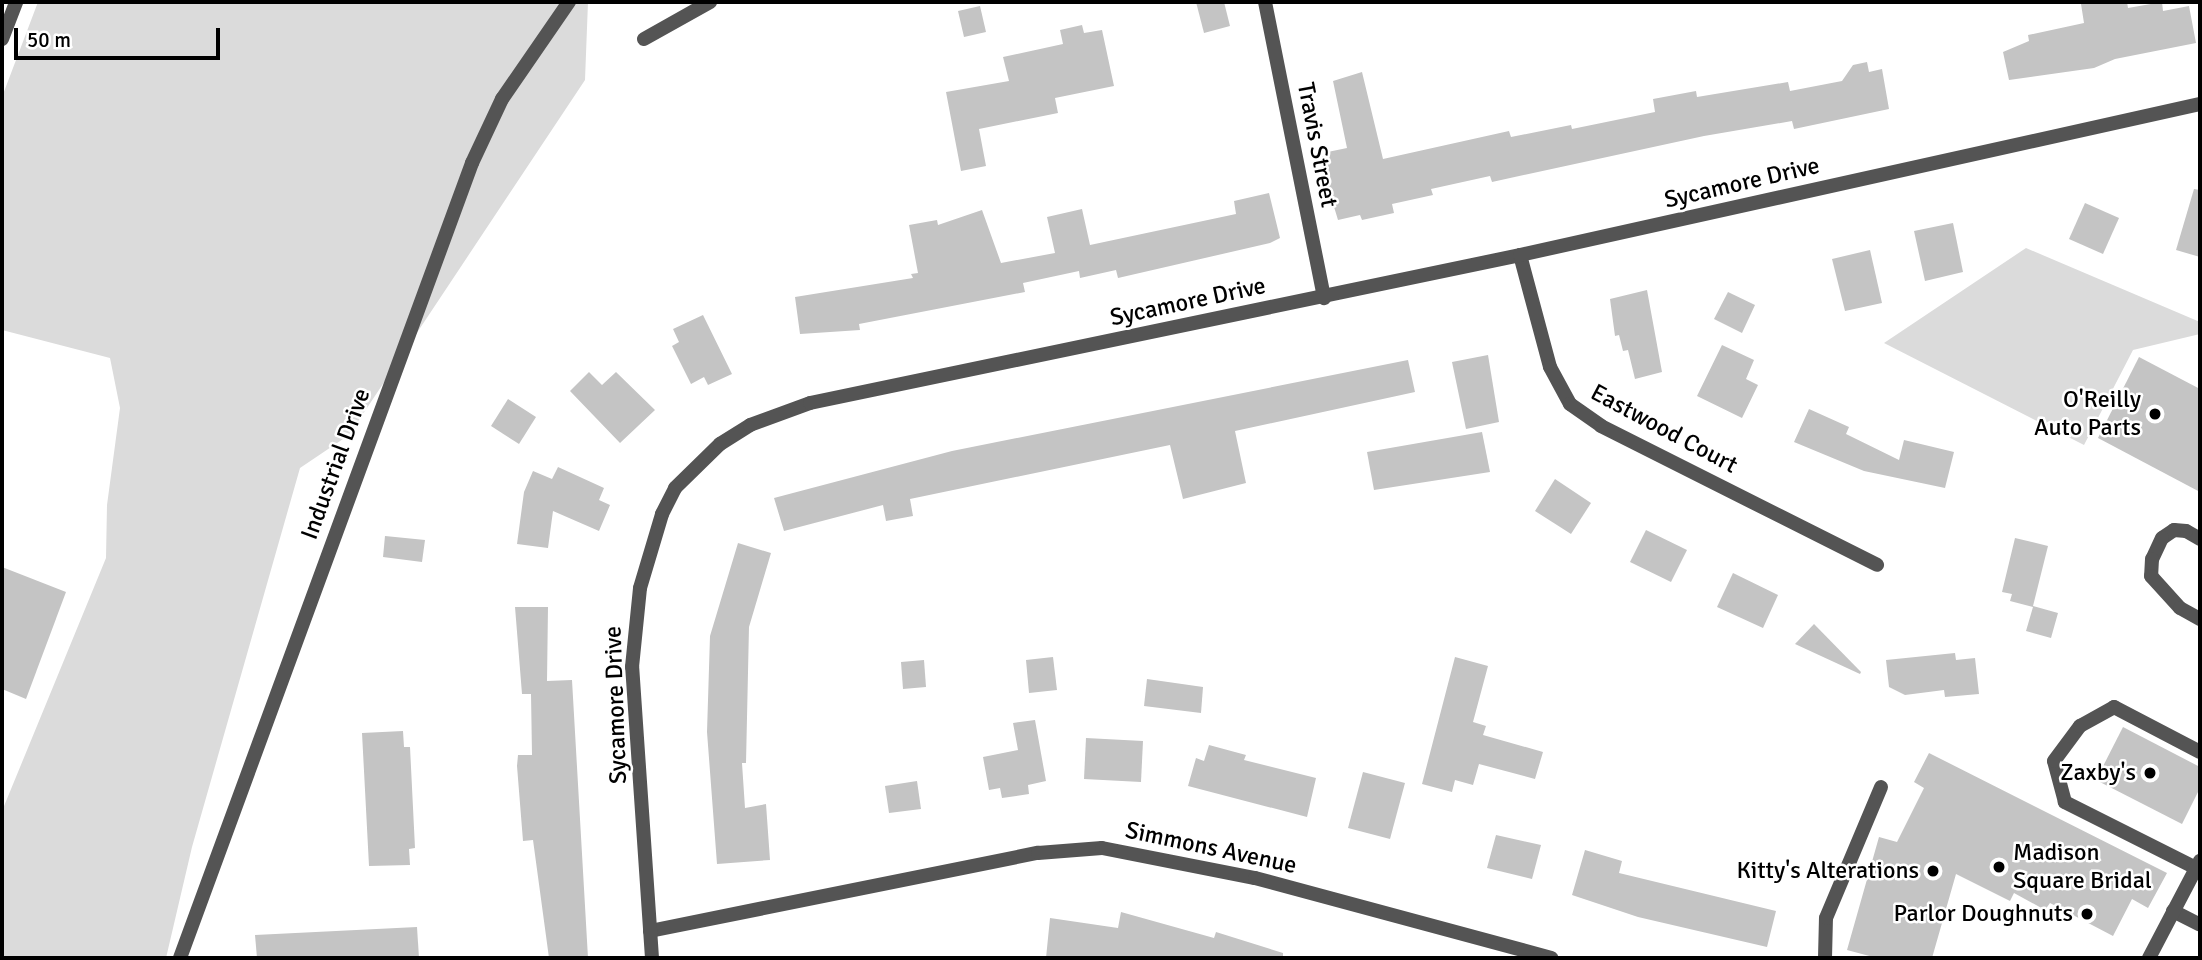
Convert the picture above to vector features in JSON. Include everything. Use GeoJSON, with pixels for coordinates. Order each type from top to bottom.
{"type":"FeatureCollection","features":[{"type":"Feature","properties":{"kind":"street"},"geometry":{"type":"LineString","coordinates":[[2,39],[16,2]]}},
{"type":"Feature","properties":{"kind":"street","name":"Industrial Drive"},"geometry":{"type":"LineString","coordinates":[[180,958],[472,163],[502,99],[569,2]]}},
{"type":"Feature","properties":{"kind":"street"},"geometry":{"type":"LineString","coordinates":[[644,39],[710,2]]}},
{"type":"Feature","properties":{"kind":"street","name":"Travis Street"},"geometry":{"type":"LineString","coordinates":[[1265,2],[1324,298]]}},
{"type":"Feature","properties":{"kind":"street","name":"Sycamore Drive"},"geometry":{"type":"LineString","coordinates":[[652,958],[632,667],[634,625],[640,589],[662,513],[695,466],[750,425],[780,411],[1324,298],[2200,104]]}},
{"type":"Feature","properties":{"kind":"street","name":"Eastwood Court"},"geometry":{"type":"LineString","coordinates":[[1520,255],[1550,367],[1570,404],[1601,426],[1877,565]]}},
{"type":"Feature","properties":{"kind":"street"},"geometry":{"type":"LineString","coordinates":[[2200,538],[2186,531],[2174,530],[2162,538],[2152,559],[2151,576],[2180,608],[2200,619]]}},
{"type":"Feature","properties":{"kind":"street"},"geometry":{"type":"LineString","coordinates":[[2149,958],[2198,864],[2065,802],[2054,761],[2080,726],[2114,707],[2200,752]]}},
{"type":"Feature","properties":{"kind":"street"},"geometry":{"type":"LineString","coordinates":[[1825,958],[1826,918],[1881,787]]}},
{"type":"Feature","properties":{"kind":"street","name":"Simmons Avenue"},"geometry":{"type":"LineString","coordinates":[[650,931],[1038,853],[1102,848],[1255,878],[1551,958]]}},
{"type":"Feature","properties":{"kind":"street"},"geometry":{"type":"LineString","coordinates":[[2173,911],[2200,925]]}},
{"type":"Feature","properties":{"kind":"shaded area"},"geometry":{"type":"Polygon","coordinates":[[[38,2],[588,2],[585,80],[349,435],[300,468],[192,847],[166,958],[2,958],[2,811],[106,558],[107,505],[120,408],[110,358],[2,330],[2,97],[38,2]]]}},
{"type":"Feature","properties":{"kind":"shaded area"},"geometry":{"type":"Polygon","coordinates":[[[2026,248],[2200,322],[2200,334],[2133,350],[2084,445],[1884,343],[2026,248]]]}},
{"type":"Feature","properties":{"kind":"building"},"geometry":{"type":"Polygon","coordinates":[[[1196,2],[1224,2],[1230,26],[1204,33],[1196,2]]]}},
{"type":"Feature","properties":{"kind":"building"},"geometry":{"type":"Polygon","coordinates":[[[2127,2],[2128,8],[2162,2],[2163,11],[2189,6],[2196,43],[2115,59],[2094,68],[2009,80],[2003,52],[2029,41],[2028,35],[2084,23],[2081,4],[2127,2]]]}},
{"type":"Feature","properties":{"kind":"building"},"geometry":{"type":"Polygon","coordinates":[[[980,6],[986,32],[964,37],[958,11],[980,6]]]}},
{"type":"Feature","properties":{"kind":"building"},"geometry":{"type":"Polygon","coordinates":[[[1082,25],[1084,33],[1102,30],[1114,86],[1055,98],[1058,113],[979,129],[986,166],[961,171],[946,92],[1009,81],[1003,57],[1063,44],[1060,30],[1082,25]]]}},
{"type":"Feature","properties":{"kind":"building"},"geometry":{"type":"Polygon","coordinates":[[[1867,62],[1869,72],[1882,69],[1889,109],[1794,129],[1792,121],[1704,136],[1492,182],[1490,176],[1431,189],[1433,195],[1392,204],[1394,213],[1362,220],[1360,215],[1338,220],[1318,154],[1347,148],[1333,81],[1362,72],[1383,159],[1509,131],[1511,137],[1571,125],[1572,129],[1655,112],[1653,99],[1696,91],[1697,97],[1788,82],[1790,91],[1842,81],[1853,65],[1867,62]]]}},
{"type":"Feature","properties":{"kind":"building"},"geometry":{"type":"Polygon","coordinates":[[[2194,189],[2200,190],[2200,257],[2176,250],[2194,189]]]}},
{"type":"Feature","properties":{"kind":"building"},"geometry":{"type":"Polygon","coordinates":[[[1269,193],[1280,238],[1270,243],[1118,278],[1116,270],[1080,278],[1079,271],[1023,283],[1025,292],[859,324],[860,330],[800,334],[795,297],[913,278],[911,274],[918,273],[909,225],[937,220],[938,225],[982,210],[1001,263],[1055,253],[1047,217],[1082,209],[1090,245],[1236,214],[1234,201],[1269,193]]]}},
{"type":"Feature","properties":{"kind":"building"},"geometry":{"type":"Polygon","coordinates":[[[2085,203],[2119,218],[2103,254],[2069,239],[2085,203]]]}},
{"type":"Feature","properties":{"kind":"building"},"geometry":{"type":"Polygon","coordinates":[[[1953,223],[1963,272],[1925,281],[1914,231],[1953,223]]]}},
{"type":"Feature","properties":{"kind":"building"},"geometry":{"type":"Polygon","coordinates":[[[1870,250],[1882,303],[1845,311],[1832,259],[1870,250]]]}},
{"type":"Feature","properties":{"kind":"building"},"geometry":{"type":"Polygon","coordinates":[[[1647,290],[1662,372],[1635,379],[1628,350],[1623,351],[1619,335],[1615,336],[1610,299],[1647,290]]]}},
{"type":"Feature","properties":{"kind":"building"},"geometry":{"type":"Polygon","coordinates":[[[1728,292],[1755,305],[1742,333],[1714,319],[1728,292]]]}},
{"type":"Feature","properties":{"kind":"building"},"geometry":{"type":"Polygon","coordinates":[[[703,315],[732,374],[708,385],[704,377],[691,384],[672,346],[679,342],[673,329],[703,315]]]}},
{"type":"Feature","properties":{"kind":"building"},"geometry":{"type":"Polygon","coordinates":[[[1722,345],[1754,360],[1746,379],[1758,385],[1742,418],[1697,396],[1722,345]]]}},
{"type":"Feature","properties":{"kind":"building"},"geometry":{"type":"Polygon","coordinates":[[[1488,355],[1499,422],[1466,429],[1452,362],[1488,355]]]}},
{"type":"Feature","properties":{"kind":"building","name":"O'Reilly Auto Parts"},"geometry":{"type":"Polygon","coordinates":[[[2139,357],[2200,389],[2200,492],[2098,438],[2139,357]]]}},
{"type":"Feature","properties":{"kind":"building"},"geometry":{"type":"Polygon","coordinates":[[[1408,360],[1415,392],[1235,431],[1246,483],[1183,499],[1170,445],[910,499],[913,516],[886,521],[883,505],[784,531],[774,498],[952,451],[1408,360]]]}},
{"type":"Feature","properties":{"kind":"building"},"geometry":{"type":"Polygon","coordinates":[[[589,372],[602,385],[616,372],[655,410],[620,443],[570,391],[589,372]]]}},
{"type":"Feature","properties":{"kind":"building"},"geometry":{"type":"Polygon","coordinates":[[[508,399],[536,417],[519,444],[491,426],[508,399]]]}},
{"type":"Feature","properties":{"kind":"building"},"geometry":{"type":"Polygon","coordinates":[[[1809,409],[1849,427],[1846,434],[1899,460],[1904,440],[1954,452],[1945,488],[1864,471],[1794,442],[1809,409]]]}},
{"type":"Feature","properties":{"kind":"building"},"geometry":{"type":"Polygon","coordinates":[[[1482,432],[1490,472],[1374,490],[1367,452],[1482,432]]]}},
{"type":"Feature","properties":{"kind":"building"},"geometry":{"type":"Polygon","coordinates":[[[558,467],[604,488],[599,500],[610,505],[599,531],[553,511],[548,548],[517,544],[524,492],[533,471],[552,479],[558,467]]]}},
{"type":"Feature","properties":{"kind":"building"},"geometry":{"type":"Polygon","coordinates":[[[1555,479],[1591,503],[1571,534],[1535,511],[1555,479]]]}},
{"type":"Feature","properties":{"kind":"building"},"geometry":{"type":"Polygon","coordinates":[[[1646,530],[1687,550],[1671,582],[1630,562],[1646,530]]]}},
{"type":"Feature","properties":{"kind":"building"},"geometry":{"type":"Polygon","coordinates":[[[385,536],[425,540],[422,562],[383,557],[385,536]]]}},
{"type":"Feature","properties":{"kind":"building"},"geometry":{"type":"Polygon","coordinates":[[[2015,538],[2048,546],[2033,606],[2058,613],[2051,638],[2026,631],[2033,607],[2010,601],[2012,594],[2002,592],[2015,538]]]}},
{"type":"Feature","properties":{"kind":"building"},"geometry":{"type":"Polygon","coordinates":[[[738,543],[771,553],[749,627],[746,763],[742,763],[745,808],[766,804],[770,860],[717,864],[707,732],[710,636],[738,543]]]}},
{"type":"Feature","properties":{"kind":"building"},"geometry":{"type":"Polygon","coordinates":[[[2,567],[66,592],[26,699],[2,689],[2,567]]]}},
{"type":"Feature","properties":{"kind":"building"},"geometry":{"type":"Polygon","coordinates":[[[1733,573],[1778,595],[1763,628],[1717,607],[1733,573]]]}},
{"type":"Feature","properties":{"kind":"building"},"geometry":{"type":"Polygon","coordinates":[[[515,607],[548,607],[547,681],[572,680],[588,958],[549,958],[533,840],[523,841],[517,766],[518,755],[532,755],[531,694],[522,694],[515,607]]]}},
{"type":"Feature","properties":{"kind":"building"},"geometry":{"type":"Polygon","coordinates":[[[1814,624],[1861,672],[1860,674],[1795,644],[1814,624]]]}},
{"type":"Feature","properties":{"kind":"building"},"geometry":{"type":"Polygon","coordinates":[[[1955,653],[1956,660],[1975,658],[1979,694],[1945,697],[1944,690],[1905,695],[1889,687],[1886,660],[1955,653]]]}},
{"type":"Feature","properties":{"kind":"building"},"geometry":{"type":"Polygon","coordinates":[[[1053,657],[1057,690],[1029,693],[1026,660],[1053,657]]]}},
{"type":"Feature","properties":{"kind":"building"},"geometry":{"type":"Polygon","coordinates":[[[1455,657],[1488,666],[1473,722],[1486,726],[1483,735],[1543,752],[1535,779],[1479,764],[1473,785],[1455,780],[1452,792],[1422,784],[1455,657]]]}},
{"type":"Feature","properties":{"kind":"building"},"geometry":{"type":"Polygon","coordinates":[[[924,660],[926,687],[903,689],[901,662],[924,660]]]}},
{"type":"Feature","properties":{"kind":"building"},"geometry":{"type":"Polygon","coordinates":[[[1147,679],[1203,687],[1201,713],[1144,706],[1147,679]]]}},
{"type":"Feature","properties":{"kind":"building"},"geometry":{"type":"Polygon","coordinates":[[[1035,720],[1046,781],[1028,785],[1029,794],[1002,798],[1000,788],[989,790],[983,757],[1018,750],[1013,723],[1035,720]]]}},
{"type":"Feature","properties":{"kind":"building","name":"Zaxby's"},"geometry":{"type":"Polygon","coordinates":[[[2123,727],[2200,767],[2200,788],[2182,824],[2096,780],[2123,727]]]}},
{"type":"Feature","properties":{"kind":"building"},"geometry":{"type":"Polygon","coordinates":[[[403,731],[404,747],[410,747],[415,848],[409,849],[410,865],[369,866],[362,733],[403,731]]]}},
{"type":"Feature","properties":{"kind":"building"},"geometry":{"type":"Polygon","coordinates":[[[1086,738],[1143,741],[1141,782],[1084,779],[1086,738]]]}},
{"type":"Feature","properties":{"kind":"building"},"geometry":{"type":"Polygon","coordinates":[[[1209,745],[1246,755],[1244,760],[1316,778],[1307,817],[1188,786],[1196,758],[1204,761],[1209,745]]]}},
{"type":"Feature","properties":{"kind":"building"},"geometry":{"type":"Polygon","coordinates":[[[1929,753],[2167,873],[2148,908],[2132,899],[2113,936],[2050,903],[2045,910],[2014,893],[2010,901],[1956,874],[1932,958],[1877,958],[1847,950],[1879,837],[1897,842],[1924,788],[1914,782],[1929,753]]]}},
{"type":"Feature","properties":{"kind":"building"},"geometry":{"type":"Polygon","coordinates":[[[1363,772],[1405,783],[1390,839],[1348,828],[1363,772]]]}},
{"type":"Feature","properties":{"kind":"building"},"geometry":{"type":"Polygon","coordinates":[[[917,781],[921,809],[889,813],[885,786],[917,781]]]}},
{"type":"Feature","properties":{"kind":"building"},"geometry":{"type":"Polygon","coordinates":[[[1496,835],[1541,845],[1532,879],[1487,868],[1496,835]]]}},
{"type":"Feature","properties":{"kind":"building"},"geometry":{"type":"Polygon","coordinates":[[[1585,850],[1622,861],[1619,873],[1776,911],[1767,947],[1638,917],[1572,895],[1585,850]]]}},
{"type":"Feature","properties":{"kind":"building"},"geometry":{"type":"Polygon","coordinates":[[[1121,912],[1214,938],[1216,932],[1283,953],[1283,958],[1046,958],[1050,918],[1118,928],[1121,912]]]}},
{"type":"Feature","properties":{"kind":"building"},"geometry":{"type":"Polygon","coordinates":[[[417,927],[419,958],[257,958],[255,935],[417,927]]]}},
{"type":"Feature","properties":{"kind":"place","name":"O'Reilly Auto Parts"},"geometry":{"type":"Point","coordinates":[2155,414]}},
{"type":"Feature","properties":{"kind":"place","name":"Zaxby's"},"geometry":{"type":"Point","coordinates":[2150,773]}},
{"type":"Feature","properties":{"kind":"place","name":"Madison Square Bridal"},"geometry":{"type":"Point","coordinates":[1999,867]}},
{"type":"Feature","properties":{"kind":"place","name":"Kitty's Alterations"},"geometry":{"type":"Point","coordinates":[1933,871]}},
{"type":"Feature","properties":{"kind":"place","name":"Parlor Doughnuts"},"geometry":{"type":"Point","coordinates":[2087,914]}}]}
